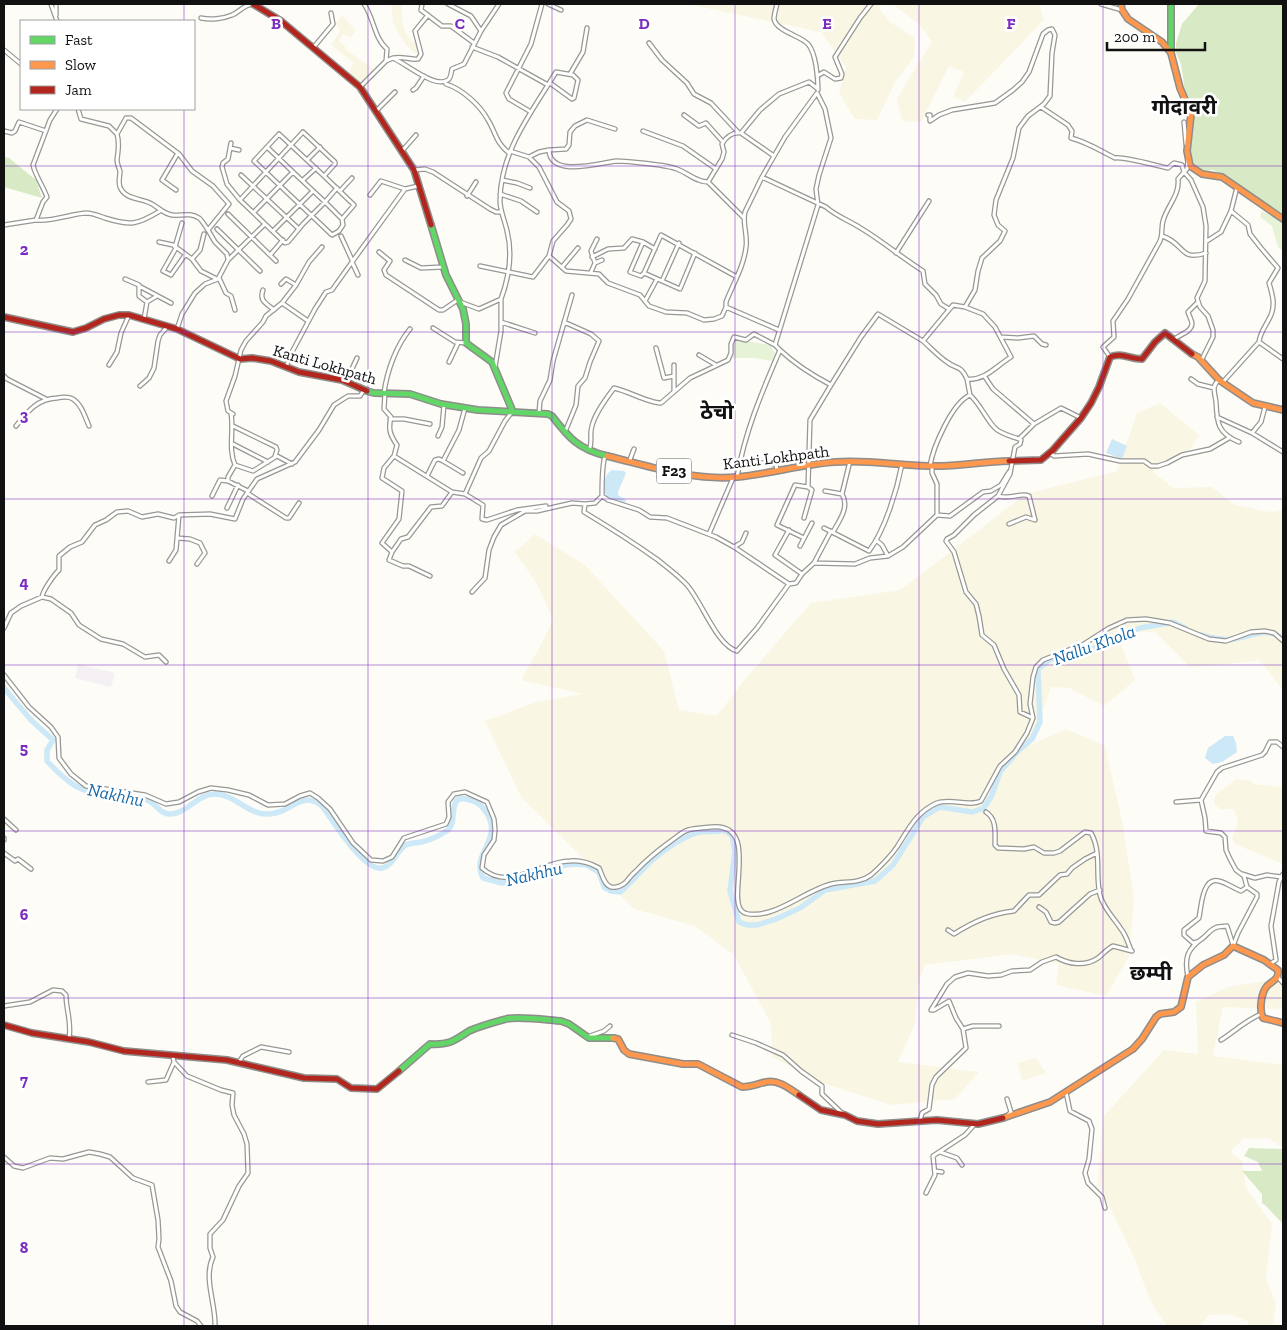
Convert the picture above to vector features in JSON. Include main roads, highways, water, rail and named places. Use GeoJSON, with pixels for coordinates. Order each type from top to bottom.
{"type":"FeatureCollection","features":[{"type":"Feature","properties":{"kind":"main road"},"geometry":{"type":"LineString","coordinates":[[253,4],[281,20],[360,86],[414,170],[443,267],[460,300],[466,324],[466,343],[492,362],[513,412]]}},
{"type":"Feature","properties":{"kind":"main road"},"geometry":{"type":"LineString","coordinates":[[1121,4],[1122,10],[1134,25],[1162,42],[1171,53]]}},
{"type":"Feature","properties":{"kind":"main road"},"geometry":{"type":"LineString","coordinates":[[1171,4],[1171,53],[1180,88],[1192,114],[1187,151],[1190,166],[1202,174],[1222,177],[1283,220]]}},
{"type":"Feature","properties":{"kind":"main road","name":"Kanti Lokhpath"},"geometry":{"type":"LineString","coordinates":[[4,317],[73,332],[119,315],[144,318],[177,329],[240,359],[263,359],[299,372],[333,378],[364,390],[410,394],[444,405],[465,408],[539,413],[552,416],[571,440],[605,456],[679,473],[716,477],[735,477],[850,461],[931,466],[986,461],[1041,460],[1050,454],[1081,418],[1099,387],[1110,357],[1118,354],[1139,360],[1144,358],[1155,342],[1165,333],[1201,361],[1221,381],[1253,403],[1283,410]]}},
{"type":"Feature","properties":{"kind":"main road"},"geometry":{"type":"LineString","coordinates":[[4,1025],[32,1033],[69,1038],[124,1052],[172,1058],[239,1062],[304,1078],[337,1079],[350,1088],[377,1089],[430,1044],[443,1045],[450,1043],[470,1031],[509,1018],[564,1022],[594,1039],[605,1037],[618,1039],[627,1052],[638,1057],[684,1064],[698,1064],[742,1087],[750,1087],[768,1082],[779,1083],[821,1110],[845,1115],[857,1120],[878,1124],[937,1120],[975,1124],[1005,1118],[1014,1113],[1046,1104],[1093,1076],[1142,1040],[1156,1017],[1160,1014],[1174,1012],[1179,1009],[1183,1003],[1188,977],[1203,965],[1224,955],[1233,946],[1270,964],[1280,975],[1265,989],[1261,1014],[1263,1018],[1283,1023]]}},
{"type":"Feature","properties":{"kind":"water"},"geometry":{"type":"Polygon","coordinates":[[[1112,439],[1127,446],[1122,459],[1106,453],[1112,439]]]}},
{"type":"Feature","properties":{"kind":"water"},"geometry":{"type":"Polygon","coordinates":[[[612,470],[624,471],[626,473],[618,492],[618,495],[626,500],[624,504],[614,501],[604,492],[604,481],[607,474],[612,470]]]}},
{"type":"Feature","properties":{"kind":"water"},"geometry":{"type":"Polygon","coordinates":[[[1225,736],[1233,736],[1237,752],[1222,762],[1213,764],[1205,758],[1208,748],[1225,736]]]}},
{"type":"Feature","properties":{"kind":"waterway","name":"Nakhhu"},"geometry":{"type":"LineString","coordinates":[[4,688],[31,720],[53,740],[47,750],[47,761],[68,781],[84,790],[101,795],[145,799],[168,814],[177,813],[203,797],[215,794],[229,797],[254,811],[268,814],[276,813],[296,803],[308,800],[323,807],[349,844],[366,862],[375,867],[382,868],[390,864],[406,845],[428,840],[448,830],[451,826],[455,805],[460,799],[468,799],[477,803],[483,808],[490,819],[492,828],[480,869],[483,878],[502,883],[525,879],[560,866],[574,864],[587,865],[599,872],[604,887],[611,891],[620,892],[652,860],[677,842],[703,831],[716,832],[723,830],[732,835],[735,852],[730,891],[739,922],[747,925],[757,925],[800,908],[825,890],[875,881],[893,865],[923,817],[940,807],[972,812],[984,808],[992,795],[1000,772],[1017,752],[1032,739],[1040,722],[1038,669],[1049,660],[1105,645],[1122,634],[1140,628],[1173,622],[1185,628]]}},
{"type":"Feature","properties":{"kind":"waterway","name":"Nallu Khola"},"geometry":{"type":"LineString","coordinates":[[1201,635],[1229,639],[1258,633],[1270,633],[1283,638]]}},
{"type":"Feature","properties":{"kind":"district","name":"गोदावरी"},"geometry":{"type":"Point","coordinates":[1184,107]}},
{"type":"Feature","properties":{"kind":"district","name":"ठेचो"},"geometry":{"type":"Point","coordinates":[717,412]}},
{"type":"Feature","properties":{"kind":"district","name":"छम्पी"},"geometry":{"type":"Point","coordinates":[1151,973]}}]}
